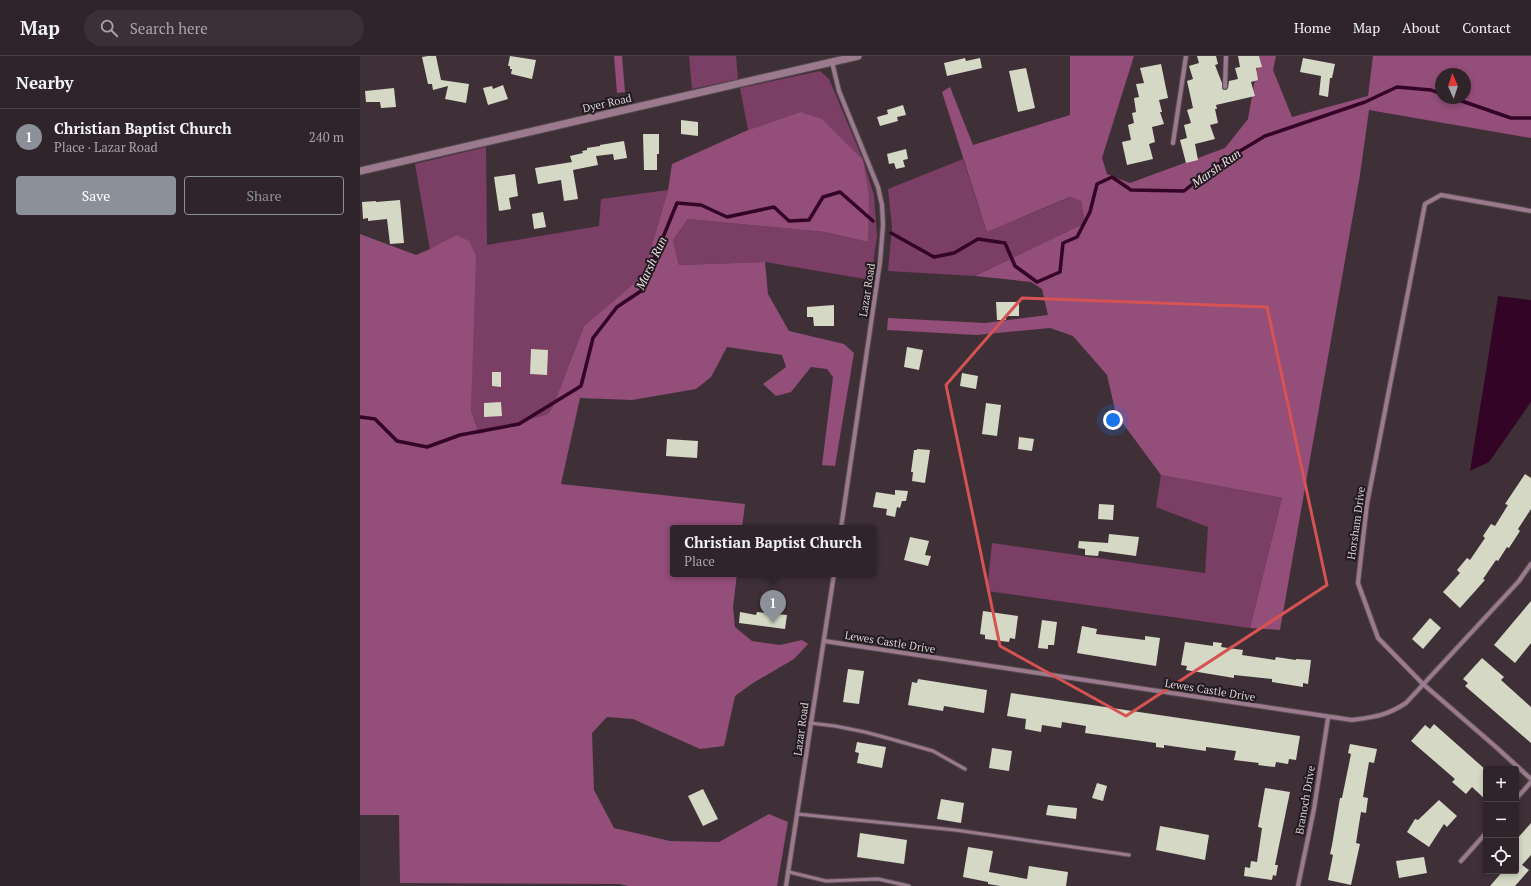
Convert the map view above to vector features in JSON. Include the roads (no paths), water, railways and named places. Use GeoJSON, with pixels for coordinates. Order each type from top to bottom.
{"type":"FeatureCollection","features":[{"type":"Feature","properties":{"kind":"street","name":"Dyer Road"},"geometry":{"type":"LineString","coordinates":[[360,171],[858,56]]}},
{"type":"Feature","properties":{"kind":"street"},"geometry":{"type":"LineString","coordinates":[[1173,143],[1186,56]]}},
{"type":"Feature","properties":{"kind":"street"},"geometry":{"type":"LineString","coordinates":[[1225,87],[1226,56]]}},
{"type":"Feature","properties":{"kind":"street","name":"Lazar Road"},"geometry":{"type":"LineString","coordinates":[[832,62],[839,91],[878,187],[882,206],[883,225],[880,262],[841,525]]}},
{"type":"Feature","properties":{"kind":"street","name":"Horsham Drive"},"geometry":{"type":"LineString","coordinates":[[1531,211],[1441,195],[1425,204],[1367,504],[1358,583],[1378,638],[1423,684],[1496,747],[1531,781]]}},
{"type":"Feature","properties":{"kind":"street","name":"Lewes Castle Drive"},"geometry":{"type":"LineString","coordinates":[[824,641],[1328,718],[1352,720],[1382,716],[1406,703],[1520,581],[1531,564]]}},
{"type":"Feature","properties":{"kind":"street","name":"Lazar Road"},"geometry":{"type":"LineString","coordinates":[[786,886],[834,577]]}},
{"type":"Feature","properties":{"kind":"street","name":"Branoch Drive"},"geometry":{"type":"LineString","coordinates":[[1298,886],[1314,809],[1328,718]]}},
{"type":"Feature","properties":{"kind":"street"},"geometry":{"type":"LineString","coordinates":[[1519,795],[1531,781]]}},
{"type":"Feature","properties":{"kind":"street"},"geometry":{"type":"LineString","coordinates":[[1461,861],[1483,836]]}},
{"type":"Feature","properties":{"kind":"lane"},"geometry":{"type":"LineString","coordinates":[[810,724],[843,727],[933,751],[965,769]]}},
{"type":"Feature","properties":{"kind":"lane"},"geometry":{"type":"LineString","coordinates":[[797,814],[955,830],[1130,855]]}},
{"type":"Feature","properties":{"kind":"lane"},"geometry":{"type":"LineString","coordinates":[[789,872],[826,881],[846,879],[878,879],[909,886]]}},
{"type":"Feature","properties":{"kind":"waterway","name":"Marsh Run"},"geometry":{"type":"LineString","coordinates":[[891,233],[934,257],[954,253],[978,239],[1005,243],[1015,266],[1037,282],[1060,272],[1063,243],[1077,237],[1090,212],[1097,184],[1112,177],[1131,190],[1184,191],[1215,166],[1265,136],[1365,102],[1397,87],[1435,92]]}},
{"type":"Feature","properties":{"kind":"waterway","name":"Marsh Run"},"geometry":{"type":"LineString","coordinates":[[1470,104],[1511,118],[1531,118]]}},
{"type":"Feature","properties":{"kind":"waterway","name":"Marsh Run"},"geometry":{"type":"LineString","coordinates":[[360,417],[375,419],[397,441],[427,447],[460,435],[519,424],[581,386],[593,338],[617,307],[641,291],[677,203],[701,205],[727,217],[774,207],[789,221],[809,220],[823,197],[840,192],[873,221]]}},
{"type":"Feature","properties":{"kind":"place","name":"Christian Baptist Church"},"geometry":{"type":"Point","coordinates":[773,623]}}]}
